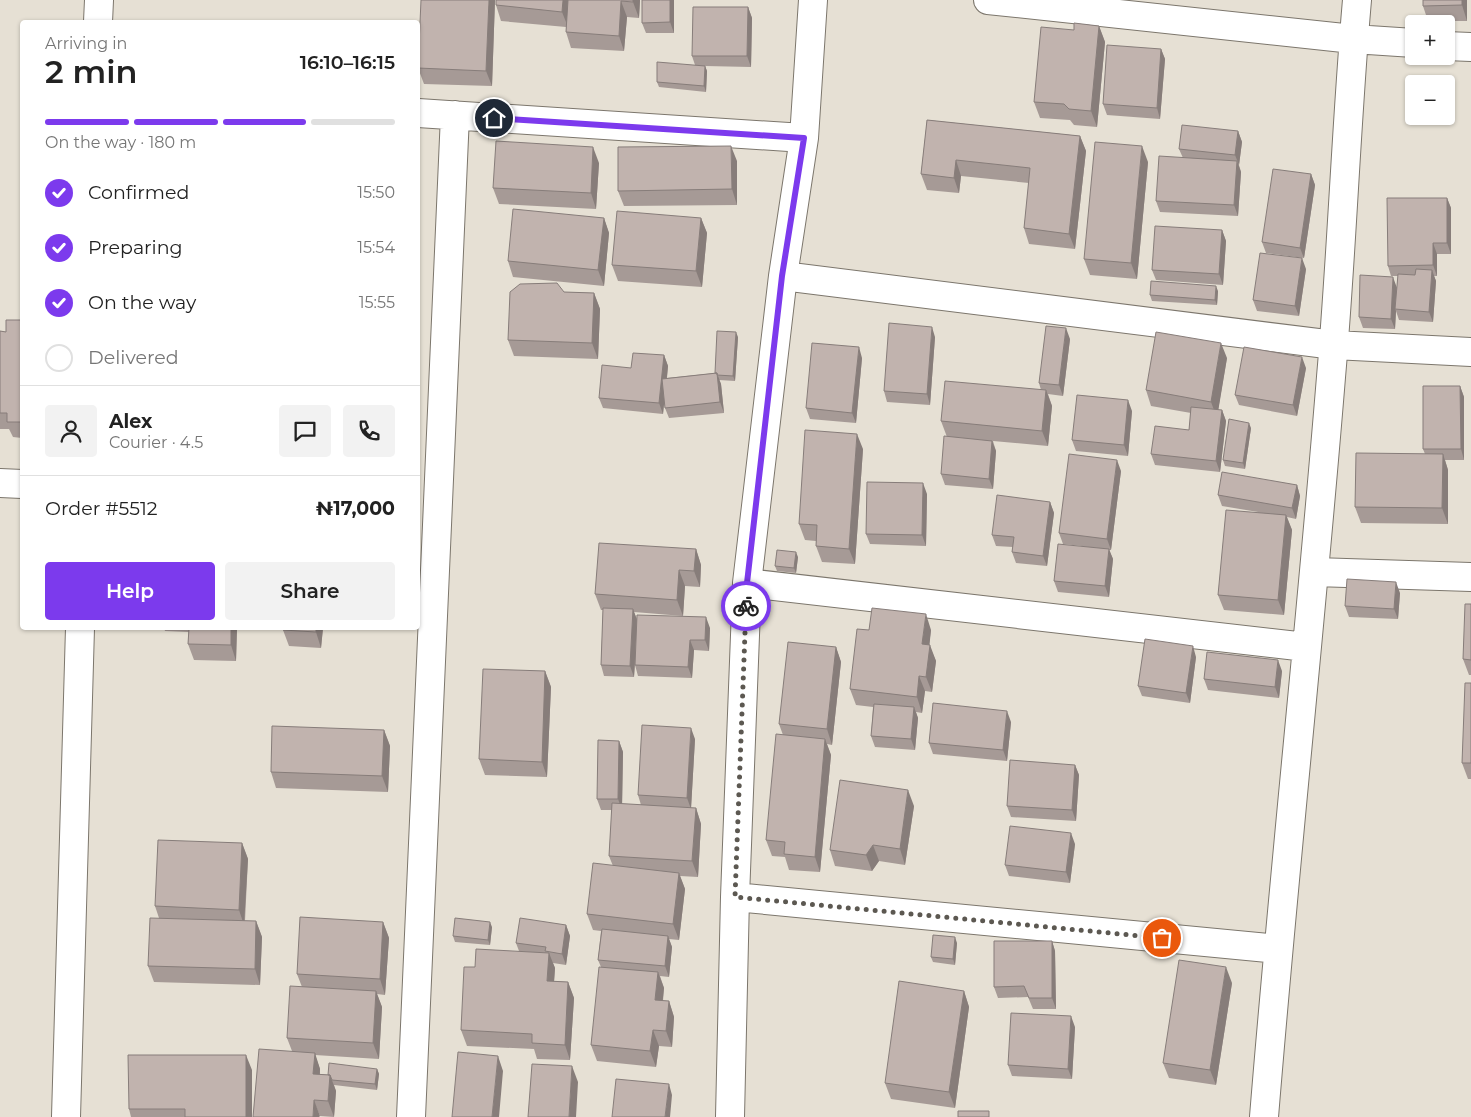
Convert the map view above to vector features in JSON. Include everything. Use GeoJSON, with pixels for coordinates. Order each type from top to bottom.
{"type":"FeatureCollection","features":[{"type":"Feature","properties":{"kind":"street"},"geometry":{"type":"LineString","coordinates":[[98,20],[99,0]]}},
{"type":"Feature","properties":{"kind":"street"},"geometry":{"type":"LineString","coordinates":[[730,1117],[735,897],[747,583],[782,276],[804,138],[812,0]]}},
{"type":"Feature","properties":{"kind":"street"},"geometry":{"type":"LineString","coordinates":[[988,0],[1353,39],[1405,42]]}},
{"type":"Feature","properties":{"kind":"street"},"geometry":{"type":"LineString","coordinates":[[1264,1117],[1306,647],[1315,572],[1334,345],[1357,0]]}},
{"type":"Feature","properties":{"kind":"street"},"geometry":{"type":"LineString","coordinates":[[1455,46],[1471,47]]}},
{"type":"Feature","properties":{"kind":"street"},"geometry":{"type":"LineString","coordinates":[[420,113],[804,138]]}},
{"type":"Feature","properties":{"kind":"street"},"geometry":{"type":"LineString","coordinates":[[411,1117],[455,115]]}},
{"type":"Feature","properties":{"kind":"street"},"geometry":{"type":"LineString","coordinates":[[782,276],[1334,345],[1471,352]]}},
{"type":"Feature","properties":{"kind":"street"},"geometry":{"type":"LineString","coordinates":[[0,483],[20,484]]}},
{"type":"Feature","properties":{"kind":"street"},"geometry":{"type":"LineString","coordinates":[[1315,572],[1471,577]]}},
{"type":"Feature","properties":{"kind":"street"},"geometry":{"type":"LineString","coordinates":[[747,583],[1306,647]]}},
{"type":"Feature","properties":{"kind":"street"},"geometry":{"type":"LineString","coordinates":[[66,1117],[80,630]]}},
{"type":"Feature","properties":{"kind":"street"},"geometry":{"type":"LineString","coordinates":[[735,897],[1278,949]]}},
{"type":"Feature","properties":{"kind":"building"},"geometry":{"type":"Polygon","coordinates":[[[421,0],[489,0],[486,71],[420,68],[421,0]]]}},
{"type":"Feature","properties":{"kind":"building"},"geometry":{"type":"Polygon","coordinates":[[[496,0],[563,0],[562,12],[496,5],[496,0]]]}},
{"type":"Feature","properties":{"kind":"building"},"geometry":{"type":"Polygon","coordinates":[[[568,0],[633,0],[633,2],[621,1],[619,36],[566,32],[568,0]]]}},
{"type":"Feature","properties":{"kind":"building"},"geometry":{"type":"Polygon","coordinates":[[[642,0],[670,0],[670,22],[642,23],[642,0]]]}},
{"type":"Feature","properties":{"kind":"building"},"geometry":{"type":"Polygon","coordinates":[[[1423,0],[1462,0],[1462,5],[1423,6],[1423,0]]]}},
{"type":"Feature","properties":{"kind":"building"},"geometry":{"type":"Polygon","coordinates":[[[693,7],[748,7],[747,56],[692,56],[693,7]]]}},
{"type":"Feature","properties":{"kind":"building"},"geometry":{"type":"Polygon","coordinates":[[[1074,23],[1099,26],[1091,111],[1069,109],[1064,104],[1034,102],[1041,27],[1074,30],[1074,23]]]}},
{"type":"Feature","properties":{"kind":"building"},"geometry":{"type":"Polygon","coordinates":[[[1107,45],[1161,49],[1157,108],[1103,104],[1107,45]]]}},
{"type":"Feature","properties":{"kind":"building"},"geometry":{"type":"Polygon","coordinates":[[[657,62],[705,66],[704,86],[657,82],[657,62]]]}},
{"type":"Feature","properties":{"kind":"building"},"geometry":{"type":"Polygon","coordinates":[[[927,120],[1080,136],[1069,234],[1024,228],[1030,168],[956,160],[954,178],[921,174],[927,120]]]}},
{"type":"Feature","properties":{"kind":"building"},"geometry":{"type":"Polygon","coordinates":[[[1182,125],[1238,131],[1235,155],[1179,149],[1182,125]]]}},
{"type":"Feature","properties":{"kind":"building"},"geometry":{"type":"Polygon","coordinates":[[[496,141],[593,147],[591,193],[493,188],[496,141]]]}},
{"type":"Feature","properties":{"kind":"building"},"geometry":{"type":"Polygon","coordinates":[[[1095,142],[1142,146],[1131,263],[1084,259],[1095,142]]]}},
{"type":"Feature","properties":{"kind":"building"},"geometry":{"type":"Polygon","coordinates":[[[731,146],[732,189],[618,191],[618,147],[731,146]]]}},
{"type":"Feature","properties":{"kind":"building"},"geometry":{"type":"Polygon","coordinates":[[[1159,156],[1237,161],[1234,205],[1156,201],[1159,156]]]}},
{"type":"Feature","properties":{"kind":"building"},"geometry":{"type":"Polygon","coordinates":[[[1273,169],[1311,174],[1300,248],[1262,242],[1273,169]]]}},
{"type":"Feature","properties":{"kind":"building"},"geometry":{"type":"Polygon","coordinates":[[[1387,198],[1447,198],[1447,243],[1433,243],[1433,265],[1388,266],[1387,198]]]}},
{"type":"Feature","properties":{"kind":"building"},"geometry":{"type":"Polygon","coordinates":[[[513,209],[604,218],[598,270],[508,261],[513,209]]]}},
{"type":"Feature","properties":{"kind":"building"},"geometry":{"type":"Polygon","coordinates":[[[617,211],[701,218],[696,271],[612,265],[617,211]]]}},
{"type":"Feature","properties":{"kind":"building"},"geometry":{"type":"Polygon","coordinates":[[[1155,226],[1222,230],[1219,274],[1152,270],[1155,226]]]}},
{"type":"Feature","properties":{"kind":"building"},"geometry":{"type":"Polygon","coordinates":[[[1260,253],[1302,258],[1295,306],[1253,300],[1260,253]]]}},
{"type":"Feature","properties":{"kind":"building"},"geometry":{"type":"Polygon","coordinates":[[[1416,269],[1432,270],[1429,312],[1395,309],[1398,274],[1415,275],[1416,269]]]}},
{"type":"Feature","properties":{"kind":"building"},"geometry":{"type":"Polygon","coordinates":[[[1360,275],[1393,277],[1391,319],[1359,317],[1360,275]]]}},
{"type":"Feature","properties":{"kind":"building"},"geometry":{"type":"Polygon","coordinates":[[[1151,281],[1216,286],[1215,300],[1150,295],[1151,281]]]}},
{"type":"Feature","properties":{"kind":"building"},"geometry":{"type":"Polygon","coordinates":[[[557,283],[564,292],[594,293],[592,343],[508,340],[510,292],[520,284],[557,283]]]}},
{"type":"Feature","properties":{"kind":"building"},"geometry":{"type":"Polygon","coordinates":[[[6,320],[20,320],[20,422],[7,422],[7,413],[0,413],[0,331],[6,332],[6,320]]]}},
{"type":"Feature","properties":{"kind":"building"},"geometry":{"type":"Polygon","coordinates":[[[889,323],[932,327],[927,394],[884,391],[889,323]]]}},
{"type":"Feature","properties":{"kind":"building"},"geometry":{"type":"Polygon","coordinates":[[[1046,326],[1066,328],[1059,385],[1039,383],[1046,326]]]}},
{"type":"Feature","properties":{"kind":"building"},"geometry":{"type":"Polygon","coordinates":[[[717,331],[736,332],[733,376],[717,375],[715,373],[717,331]]]}},
{"type":"Feature","properties":{"kind":"building"},"geometry":{"type":"Polygon","coordinates":[[[1156,332],[1221,343],[1211,402],[1146,390],[1156,332]]]}},
{"type":"Feature","properties":{"kind":"building"},"geometry":{"type":"Polygon","coordinates":[[[812,343],[859,347],[852,413],[806,408],[812,343]]]}},
{"type":"Feature","properties":{"kind":"building"},"geometry":{"type":"Polygon","coordinates":[[[1244,347],[1302,357],[1293,405],[1235,395],[1244,347]]]}},
{"type":"Feature","properties":{"kind":"building"},"geometry":{"type":"Polygon","coordinates":[[[633,353],[664,355],[659,403],[599,398],[602,365],[631,368],[633,353]]]}},
{"type":"Feature","properties":{"kind":"building"},"geometry":{"type":"Polygon","coordinates":[[[717,373],[720,402],[665,408],[662,379],[717,373]]]}},
{"type":"Feature","properties":{"kind":"building"},"geometry":{"type":"Polygon","coordinates":[[[945,381],[1046,390],[1042,431],[941,421],[945,381]]]}},
{"type":"Feature","properties":{"kind":"building"},"geometry":{"type":"Polygon","coordinates":[[[1423,386],[1460,386],[1461,449],[1423,449],[1423,386]]]}},
{"type":"Feature","properties":{"kind":"building"},"geometry":{"type":"Polygon","coordinates":[[[1077,395],[1128,400],[1124,445],[1072,440],[1077,395]]]}},
{"type":"Feature","properties":{"kind":"building"},"geometry":{"type":"Polygon","coordinates":[[[1191,407],[1222,410],[1216,461],[1151,454],[1155,426],[1189,430],[1191,407]]]}},
{"type":"Feature","properties":{"kind":"building"},"geometry":{"type":"Polygon","coordinates":[[[1229,419],[1249,423],[1243,463],[1223,460],[1229,419]]]}},
{"type":"Feature","properties":{"kind":"building"},"geometry":{"type":"Polygon","coordinates":[[[805,430],[857,434],[849,549],[816,546],[817,525],[799,524],[805,430]]]}},
{"type":"Feature","properties":{"kind":"building"},"geometry":{"type":"Polygon","coordinates":[[[944,436],[992,441],[989,479],[941,474],[944,436]]]}},
{"type":"Feature","properties":{"kind":"building"},"geometry":{"type":"Polygon","coordinates":[[[1356,453],[1443,454],[1442,508],[1355,507],[1356,453]]]}},
{"type":"Feature","properties":{"kind":"building"},"geometry":{"type":"Polygon","coordinates":[[[1069,454],[1117,460],[1107,539],[1059,533],[1069,454]]]}},
{"type":"Feature","properties":{"kind":"building"},"geometry":{"type":"Polygon","coordinates":[[[1222,472],[1297,485],[1292,508],[1218,495],[1222,472]]]}},
{"type":"Feature","properties":{"kind":"building"},"geometry":{"type":"Polygon","coordinates":[[[867,482],[923,483],[922,535],[866,534],[867,482]]]}},
{"type":"Feature","properties":{"kind":"building"},"geometry":{"type":"Polygon","coordinates":[[[997,495],[1050,502],[1043,556],[1012,552],[1014,537],[992,535],[997,495]]]}},
{"type":"Feature","properties":{"kind":"building"},"geometry":{"type":"Polygon","coordinates":[[[1226,510],[1286,515],[1278,600],[1218,595],[1226,510]]]}},
{"type":"Feature","properties":{"kind":"building"},"geometry":{"type":"Polygon","coordinates":[[[599,543],[696,549],[694,571],[679,570],[677,600],[595,594],[599,543]]]}},
{"type":"Feature","properties":{"kind":"building"},"geometry":{"type":"Polygon","coordinates":[[[1058,544],[1109,549],[1105,586],[1054,581],[1058,544]]]}},
{"type":"Feature","properties":{"kind":"building"},"geometry":{"type":"Polygon","coordinates":[[[777,550],[796,552],[794,568],[775,566],[777,550]]]}},
{"type":"Feature","properties":{"kind":"building"},"geometry":{"type":"Polygon","coordinates":[[[1347,579],[1396,582],[1394,609],[1345,606],[1347,579]]]}},
{"type":"Feature","properties":{"kind":"building"},"geometry":{"type":"Polygon","coordinates":[[[1465,604],[1471,604],[1471,660],[1463,659],[1465,604]]]}},
{"type":"Feature","properties":{"kind":"building"},"geometry":{"type":"Polygon","coordinates":[[[603,608],[633,609],[630,666],[601,665],[603,608]]]}},
{"type":"Feature","properties":{"kind":"building"},"geometry":{"type":"Polygon","coordinates":[[[872,608],[926,614],[922,644],[930,645],[926,677],[919,676],[917,697],[850,689],[857,629],[869,630],[872,608]]]}},
{"type":"Feature","properties":{"kind":"building"},"geometry":{"type":"Polygon","coordinates":[[[637,615],[706,617],[705,640],[690,640],[688,667],[635,665],[637,615]]]}},
{"type":"Feature","properties":{"kind":"building"},"geometry":{"type":"Polygon","coordinates":[[[189,630],[231,630],[231,645],[188,644],[189,630]]]}},
{"type":"Feature","properties":{"kind":"building"},"geometry":{"type":"Polygon","coordinates":[[[283,630],[316,630],[316,632],[283,630]]]}},
{"type":"Feature","properties":{"kind":"building"},"geometry":{"type":"Polygon","coordinates":[[[1145,639],[1193,646],[1186,693],[1138,686],[1145,639]]]}},
{"type":"Feature","properties":{"kind":"building"},"geometry":{"type":"Polygon","coordinates":[[[788,642],[836,647],[827,729],[779,724],[788,642]]]}},
{"type":"Feature","properties":{"kind":"building"},"geometry":{"type":"Polygon","coordinates":[[[1207,652],[1278,660],[1275,687],[1204,679],[1207,652]]]}},
{"type":"Feature","properties":{"kind":"building"},"geometry":{"type":"Polygon","coordinates":[[[483,669],[545,671],[542,762],[479,759],[483,669]]]}},
{"type":"Feature","properties":{"kind":"building"},"geometry":{"type":"Polygon","coordinates":[[[1465,683],[1471,683],[1471,763],[1462,763],[1465,683]]]}},
{"type":"Feature","properties":{"kind":"building"},"geometry":{"type":"Polygon","coordinates":[[[933,703],[1007,711],[1003,750],[929,743],[933,703]]]}},
{"type":"Feature","properties":{"kind":"building"},"geometry":{"type":"Polygon","coordinates":[[[874,704],[914,707],[911,739],[871,736],[874,704]]]}},
{"type":"Feature","properties":{"kind":"building"},"geometry":{"type":"Polygon","coordinates":[[[642,725],[691,728],[687,798],[638,795],[642,725]]]}},
{"type":"Feature","properties":{"kind":"building"},"geometry":{"type":"Polygon","coordinates":[[[272,726],[384,730],[382,776],[271,772],[272,726]]]}},
{"type":"Feature","properties":{"kind":"building"},"geometry":{"type":"Polygon","coordinates":[[[776,734],[825,739],[815,857],[784,854],[785,842],[766,840],[776,734]]]}},
{"type":"Feature","properties":{"kind":"building"},"geometry":{"type":"Polygon","coordinates":[[[598,740],[619,741],[618,799],[597,799],[598,740]]]}},
{"type":"Feature","properties":{"kind":"building"},"geometry":{"type":"Polygon","coordinates":[[[1010,760],[1075,765],[1072,810],[1007,806],[1010,760]]]}},
{"type":"Feature","properties":{"kind":"building"},"geometry":{"type":"Polygon","coordinates":[[[840,780],[908,790],[900,849],[873,845],[866,855],[830,850],[840,780]]]}},
{"type":"Feature","properties":{"kind":"building"},"geometry":{"type":"Polygon","coordinates":[[[612,803],[696,808],[692,861],[609,856],[612,803]]]}},
{"type":"Feature","properties":{"kind":"building"},"geometry":{"type":"Polygon","coordinates":[[[1010,826],[1071,833],[1066,872],[1005,865],[1010,826]]]}},
{"type":"Feature","properties":{"kind":"building"},"geometry":{"type":"Polygon","coordinates":[[[158,840],[242,843],[239,910],[155,906],[158,840]]]}},
{"type":"Feature","properties":{"kind":"building"},"geometry":{"type":"Polygon","coordinates":[[[593,863],[679,873],[673,924],[587,914],[593,863]]]}},
{"type":"Feature","properties":{"kind":"building"},"geometry":{"type":"Polygon","coordinates":[[[300,917],[383,922],[380,979],[297,974],[300,917]]]}},
{"type":"Feature","properties":{"kind":"building"},"geometry":{"type":"Polygon","coordinates":[[[150,918],[256,921],[255,969],[148,966],[150,918]]]}},
{"type":"Feature","properties":{"kind":"building"},"geometry":{"type":"Polygon","coordinates":[[[455,918],[490,922],[488,940],[453,936],[455,918]]]}},
{"type":"Feature","properties":{"kind":"building"},"geometry":{"type":"Polygon","coordinates":[[[520,918],[566,925],[562,954],[545,951],[546,947],[516,943],[520,918]]]}},
{"type":"Feature","properties":{"kind":"building"},"geometry":{"type":"Polygon","coordinates":[[[602,929],[668,936],[665,966],[598,960],[602,929]]]}},
{"type":"Feature","properties":{"kind":"building"},"geometry":{"type":"Polygon","coordinates":[[[933,935],[955,937],[953,959],[931,957],[933,935]]]}},
{"type":"Feature","properties":{"kind":"building"},"geometry":{"type":"Polygon","coordinates":[[[994,941],[1052,941],[1052,998],[1029,998],[1024,986],[994,987],[994,941]]]}},
{"type":"Feature","properties":{"kind":"building"},"geometry":{"type":"Polygon","coordinates":[[[476,949],[549,953],[547,981],[568,982],[565,1045],[532,1043],[532,1034],[461,1030],[464,967],[475,967],[476,949]]]}},
{"type":"Feature","properties":{"kind":"building"},"geometry":{"type":"Polygon","coordinates":[[[1179,960],[1226,967],[1210,1070],[1163,1063],[1179,960]]]}},
{"type":"Feature","properties":{"kind":"building"},"geometry":{"type":"Polygon","coordinates":[[[599,967],[658,972],[655,1000],[669,1001],[666,1031],[653,1030],[650,1051],[591,1045],[599,967]]]}},
{"type":"Feature","properties":{"kind":"building"},"geometry":{"type":"Polygon","coordinates":[[[899,981],[964,991],[949,1092],[885,1083],[899,981]]]}},
{"type":"Feature","properties":{"kind":"building"},"geometry":{"type":"Polygon","coordinates":[[[290,986],[376,991],[373,1043],[287,1038],[290,986]]]}},
{"type":"Feature","properties":{"kind":"building"},"geometry":{"type":"Polygon","coordinates":[[[1011,1013],[1071,1016],[1068,1069],[1008,1065],[1011,1013]]]}},
{"type":"Feature","properties":{"kind":"building"},"geometry":{"type":"Polygon","coordinates":[[[259,1049],[315,1053],[313,1074],[330,1075],[328,1101],[314,1100],[313,1117],[253,1117],[259,1049]]]}},
{"type":"Feature","properties":{"kind":"building"},"geometry":{"type":"Polygon","coordinates":[[[458,1052],[498,1056],[492,1117],[452,1117],[458,1052]]]}},
{"type":"Feature","properties":{"kind":"building"},"geometry":{"type":"Polygon","coordinates":[[[128,1055],[246,1055],[246,1117],[185,1117],[185,1109],[129,1109],[128,1055]]]}},
{"type":"Feature","properties":{"kind":"building"},"geometry":{"type":"Polygon","coordinates":[[[329,1063],[377,1069],[375,1084],[332,1080],[330,1075],[328,1075],[329,1063]]]}},
{"type":"Feature","properties":{"kind":"building"},"geometry":{"type":"Polygon","coordinates":[[[532,1064],[572,1066],[569,1117],[528,1117],[532,1064]]]}},
{"type":"Feature","properties":{"kind":"building"},"geometry":{"type":"Polygon","coordinates":[[[616,1079],[669,1084],[665,1117],[612,1117],[616,1079]]]}},
{"type":"Feature","properties":{"kind":"building"},"geometry":{"type":"Polygon","coordinates":[[[958,1111],[989,1111],[989,1117],[958,1117],[958,1111]]]}},
{"type":"Feature","properties":{"kind":"way so far"},"geometry":{"type":"LineString","coordinates":[[746,606],[735,897],[1162,938]]}},
{"type":"Feature","properties":{"kind":"route"},"geometry":{"type":"LineString","coordinates":[[494,118],[804,138],[782,276],[747,583],[746,606]]}}]}
